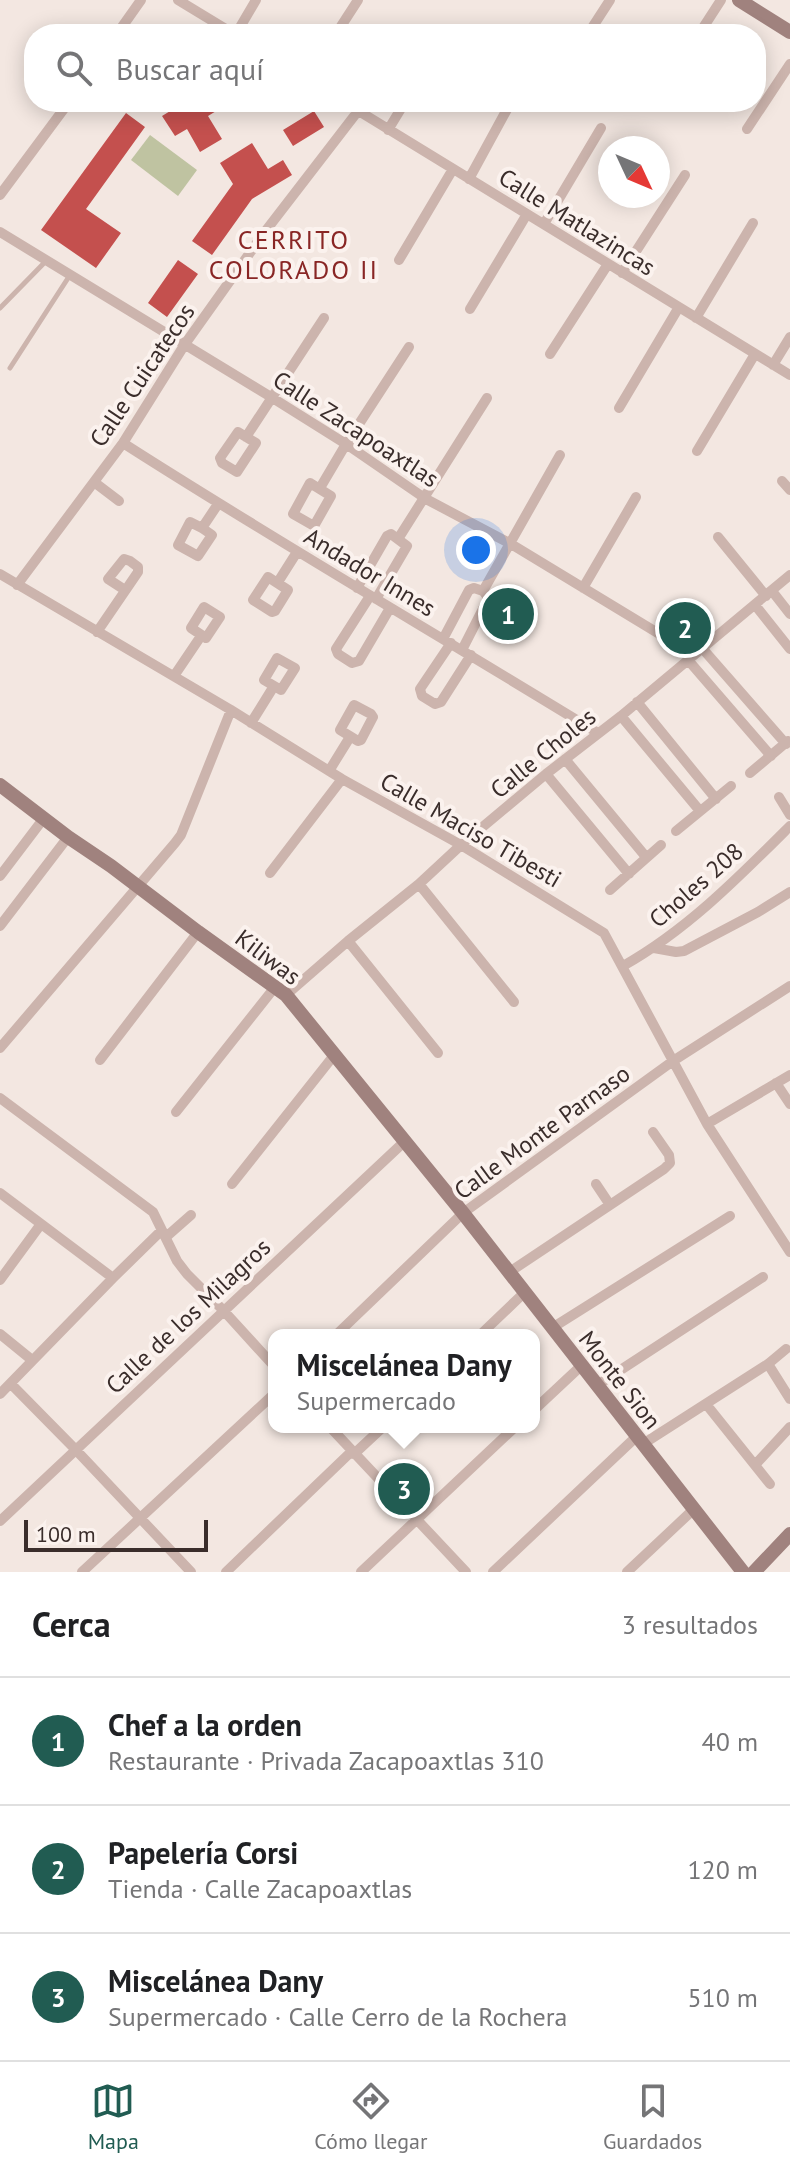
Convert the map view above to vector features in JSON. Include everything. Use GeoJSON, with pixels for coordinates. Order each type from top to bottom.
{"type":"FeatureCollection","features":[{"type":"Feature","properties":{"kind":"street"},"geometry":{"type":"LineString","coordinates":[[124,24],[141,0]]}},
{"type":"Feature","properties":{"kind":"street"},"geometry":{"type":"LineString","coordinates":[[178,0],[218,24]]}},
{"type":"Feature","properties":{"kind":"street"},"geometry":{"type":"LineString","coordinates":[[241,24],[256,0]]}},
{"type":"Feature","properties":{"kind":"street"},"geometry":{"type":"LineString","coordinates":[[342,24],[358,0]]}},
{"type":"Feature","properties":{"kind":"street"},"geometry":{"type":"LineString","coordinates":[[594,24],[610,0]]}},
{"type":"Feature","properties":{"kind":"street"},"geometry":{"type":"LineString","coordinates":[[705,24],[721,0]]}},
{"type":"Feature","properties":{"kind":"street"},"geometry":{"type":"LineString","coordinates":[[739,0],[790,32]]}},
{"type":"Feature","properties":{"kind":"street"},"geometry":{"type":"LineString","coordinates":[[766,100],[790,64]]}},
{"type":"Feature","properties":{"kind":"street"},"geometry":{"type":"LineString","coordinates":[[0,195],[62,112]]}},
{"type":"Feature","properties":{"kind":"street","name":"Calle Cuicatecos"},"geometry":{"type":"LineString","coordinates":[[17,585],[123,443],[185,344],[264,233],[357,112]]}},
{"type":"Feature","properties":{"kind":"street","name":"Calle Matlazincas"},"geometry":{"type":"LineString","coordinates":[[360,112],[790,375]]}},
{"type":"Feature","properties":{"kind":"street"},"geometry":{"type":"LineString","coordinates":[[388,130],[399,112]]}},
{"type":"Feature","properties":{"kind":"street"},"geometry":{"type":"LineString","coordinates":[[469,179],[506,112]]}},
{"type":"Feature","properties":{"kind":"street"},"geometry":{"type":"LineString","coordinates":[[747,129],[758,112]]}},
{"type":"Feature","properties":{"kind":"street"},"geometry":{"type":"LineString","coordinates":[[544,224],[601,128]]}},
{"type":"Feature","properties":{"kind":"street"},"geometry":{"type":"LineString","coordinates":[[399,260],[453,169]]}},
{"type":"Feature","properties":{"kind":"street"},"geometry":{"type":"LineString","coordinates":[[622,273],[685,175]]}},
{"type":"Feature","properties":{"kind":"street"},"geometry":{"type":"LineString","coordinates":[[470,309],[527,214]]}},
{"type":"Feature","properties":{"kind":"street"},"geometry":{"type":"LineString","coordinates":[[696,318],[753,223]]}},
{"type":"Feature","properties":{"kind":"street","name":"Calle Zacapoaxtlas"},"geometry":{"type":"LineString","coordinates":[[0,232],[346,444],[426,499],[511,544],[695,654]]}},
{"type":"Feature","properties":{"kind":"street"},"geometry":{"type":"LineString","coordinates":[[550,354],[608,264]]}},
{"type":"Feature","properties":{"kind":"street"},"geometry":{"type":"LineString","coordinates":[[619,408],[679,307]]}},
{"type":"Feature","properties":{"kind":"street"},"geometry":{"type":"LineString","coordinates":[[246,437],[324,318]]}},
{"type":"Feature","properties":{"kind":"street"},"geometry":{"type":"LineString","coordinates":[[773,365],[790,337]]}},
{"type":"Feature","properties":{"kind":"street"},"geometry":{"type":"LineString","coordinates":[[320,488],[409,347]]}},
{"type":"Feature","properties":{"kind":"street"},"geometry":{"type":"LineString","coordinates":[[697,451],[755,354]]}},
{"type":"Feature","properties":{"kind":"street"},"geometry":{"type":"LineString","coordinates":[[398,539],[487,398]]}},
{"type":"Feature","properties":{"kind":"street","name":"Andador Innes"},"geometry":{"type":"LineString","coordinates":[[123,443],[218,504],[598,733]]}},
{"type":"Feature","properties":{"kind":"street"},"geometry":{"type":"LineString","coordinates":[[483,591],[560,455]]}},
{"type":"Feature","properties":{"kind":"street"},"geometry":{"type":"LineString","coordinates":[[94,482],[119,501]]}},
{"type":"Feature","properties":{"kind":"street"},"geometry":{"type":"LineString","coordinates":[[583,588],[636,497]]}},
{"type":"Feature","properties":{"kind":"street"},"geometry":{"type":"LineString","coordinates":[[202,528],[218,504]]}},
{"type":"Feature","properties":{"kind":"street"},"geometry":{"type":"LineString","coordinates":[[357,588],[387,536],[391,534],[407,544],[336,649],[338,654],[352,663],[359,661],[390,608]]}},
{"type":"Feature","properties":{"kind":"street"},"geometry":{"type":"LineString","coordinates":[[718,537],[790,614]]}},
{"type":"Feature","properties":{"kind":"street"},"geometry":{"type":"LineString","coordinates":[[278,582],[297,552]]}},
{"type":"Feature","properties":{"kind":"street","name":"Calle Maciso Tibesti"},"geometry":{"type":"LineString","coordinates":[[0,574],[599,929],[608,938],[707,1124],[790,1252]]}},
{"type":"Feature","properties":{"kind":"street","name":"Calle Choles"},"geometry":{"type":"LineString","coordinates":[[176,1112],[281,991],[419,884],[546,774],[621,716],[790,575]]}},
{"type":"Feature","properties":{"kind":"street"},"geometry":{"type":"LineString","coordinates":[[97,632],[125,590]]}},
{"type":"Feature","properties":{"kind":"street"},"geometry":{"type":"LineString","coordinates":[[469,590],[483,591],[487,601],[466,652],[438,704],[422,696],[420,689],[447,641],[469,590]]}},
{"type":"Feature","properties":{"kind":"street"},"geometry":{"type":"LineString","coordinates":[[755,605],[790,649]]}},
{"type":"Feature","properties":{"kind":"street"},"geometry":{"type":"LineString","coordinates":[[174,676],[201,636]]}},
{"type":"Feature","properties":{"kind":"street"},"geometry":{"type":"LineString","coordinates":[[695,654],[788,742],[750,773]]}},
{"type":"Feature","properties":{"kind":"street"},"geometry":{"type":"LineString","coordinates":[[695,654],[771,756]]}},
{"type":"Feature","properties":{"kind":"street"},"geometry":{"type":"LineString","coordinates":[[251,723],[274,686]]}},
{"type":"Feature","properties":{"kind":"street"},"geometry":{"type":"LineString","coordinates":[[637,702],[716,799]]}},
{"type":"Feature","properties":{"kind":"street"},"geometry":{"type":"LineString","coordinates":[[0,1048],[181,835],[231,710]]}},
{"type":"Feature","properties":{"kind":"street"},"geometry":{"type":"LineString","coordinates":[[621,716],[700,811]]}},
{"type":"Feature","properties":{"kind":"street"},"geometry":{"type":"LineString","coordinates":[[329,771],[350,737]]}},
{"type":"Feature","properties":{"kind":"street"},"geometry":{"type":"LineString","coordinates":[[565,759],[646,857]]}},
{"type":"Feature","properties":{"kind":"street"},"geometry":{"type":"LineString","coordinates":[[546,774],[629,874]]}},
{"type":"Feature","properties":{"kind":"street"},"geometry":{"type":"LineString","coordinates":[[270,873],[342,779]]}},
{"type":"Feature","properties":{"kind":"street","name":"Kiliwas"},"geometry":{"type":"LineString","coordinates":[[0,785],[281,991],[463,1213]]}},
{"type":"Feature","properties":{"kind":"street"},"geometry":{"type":"LineString","coordinates":[[676,831],[731,786]]}},
{"type":"Feature","properties":{"kind":"street"},"geometry":{"type":"LineString","coordinates":[[779,797],[790,815]]}},
{"type":"Feature","properties":{"kind":"street"},"geometry":{"type":"LineString","coordinates":[[0,876],[44,818]]}},
{"type":"Feature","properties":{"kind":"street","name":"Choles 208"},"geometry":{"type":"LineString","coordinates":[[623,966],[654,948],[732,883],[790,826]]}},
{"type":"Feature","properties":{"kind":"street"},"geometry":{"type":"LineString","coordinates":[[0,926],[68,837]]}},
{"type":"Feature","properties":{"kind":"street"},"geometry":{"type":"LineString","coordinates":[[610,890],[661,845]]}},
{"type":"Feature","properties":{"kind":"street"},"geometry":{"type":"LineString","coordinates":[[419,884],[514,1002]]}},
{"type":"Feature","properties":{"kind":"street"},"geometry":{"type":"LineString","coordinates":[[654,948],[684,951],[790,892]]}},
{"type":"Feature","properties":{"kind":"street"},"geometry":{"type":"LineString","coordinates":[[100,1060],[198,932]]}},
{"type":"Feature","properties":{"kind":"street"},"geometry":{"type":"LineString","coordinates":[[348,941],[438,1053]]}},
{"type":"Feature","properties":{"kind":"street","name":"Calle Monte Parnaso"},"geometry":{"type":"LineString","coordinates":[[342,1329],[463,1213],[673,1061],[790,986]]}},
{"type":"Feature","properties":{"kind":"street"},"geometry":{"type":"LineString","coordinates":[[232,1184],[335,1054]]}},
{"type":"Feature","properties":{"kind":"street"},"geometry":{"type":"LineString","coordinates":[[707,1124],[790,1075]]}},
{"type":"Feature","properties":{"kind":"street"},"geometry":{"type":"LineString","coordinates":[[776,1083],[790,1104]]}},
{"type":"Feature","properties":{"kind":"street"},"geometry":{"type":"LineString","coordinates":[[0,1098],[153,1212],[177,1261],[187,1274],[268,1359]]}},
{"type":"Feature","properties":{"kind":"street"},"geometry":{"type":"LineString","coordinates":[[508,1273],[664,1169],[670,1163],[669,1155],[653,1132]]}},
{"type":"Feature","properties":{"kind":"street","name":"Calle de los Milagros"},"geometry":{"type":"LineString","coordinates":[[0,1521],[404,1142]]}},
{"type":"Feature","properties":{"kind":"street"},"geometry":{"type":"LineString","coordinates":[[596,1184],[610,1205]]}},
{"type":"Feature","properties":{"kind":"street"},"geometry":{"type":"LineString","coordinates":[[0,1193],[113,1278]]}},
{"type":"Feature","properties":{"kind":"street","name":"Monte Sion"},"geometry":{"type":"LineString","coordinates":[[463,1213],[743,1572]]}},
{"type":"Feature","properties":{"kind":"street"},"geometry":{"type":"LineString","coordinates":[[0,1394],[113,1278],[164,1233],[191,1215]]}},
{"type":"Feature","properties":{"kind":"street"},"geometry":{"type":"LineString","coordinates":[[552,1328],[730,1216]]}},
{"type":"Feature","properties":{"kind":"street"},"geometry":{"type":"LineString","coordinates":[[0,1280],[41,1224]]}},
{"type":"Feature","properties":{"kind":"street"},"geometry":{"type":"LineString","coordinates":[[596,1386],[763,1277]]}},
{"type":"Feature","properties":{"kind":"street"},"geometry":{"type":"LineString","coordinates":[[486,1329],[524,1293]]}},
{"type":"Feature","properties":{"kind":"street"},"geometry":{"type":"LineString","coordinates":[[0,1334],[32,1360]]}},
{"type":"Feature","properties":{"kind":"street"},"geometry":{"type":"LineString","coordinates":[[493,1572],[639,1441],[706,1404],[786,1349]]}},
{"type":"Feature","properties":{"kind":"street"},"geometry":{"type":"LineString","coordinates":[[768,1364],[790,1399]]}},
{"type":"Feature","properties":{"kind":"street"},"geometry":{"type":"LineString","coordinates":[[540,1404],[581,1366]]}},
{"type":"Feature","properties":{"kind":"street"},"geometry":{"type":"LineString","coordinates":[[11,1384],[191,1572]]}},
{"type":"Feature","properties":{"kind":"street"},"geometry":{"type":"LineString","coordinates":[[82,1572],[268,1399]]}},
{"type":"Feature","properties":{"kind":"street"},"geometry":{"type":"LineString","coordinates":[[706,1404],[770,1484]]}},
{"type":"Feature","properties":{"kind":"street"},"geometry":{"type":"LineString","coordinates":[[755,1465],[790,1427]]}},
{"type":"Feature","properties":{"kind":"street"},"geometry":{"type":"LineString","coordinates":[[335,1433],[466,1572]]}},
{"type":"Feature","properties":{"kind":"street"},"geometry":{"type":"LineString","coordinates":[[226,1572],[376,1433]]}},
{"type":"Feature","properties":{"kind":"street"},"geometry":{"type":"LineString","coordinates":[[361,1572],[509,1433]]}},
{"type":"Feature","properties":{"kind":"street"},"geometry":{"type":"LineString","coordinates":[[627,1572],[694,1509]]}},
{"type":"Feature","properties":{"kind":"street"},"geometry":{"type":"LineString","coordinates":[[754,1572],[788,1540]]}},
{"type":"Feature","properties":{"kind":"lane"},"geometry":{"type":"LineString","coordinates":[[0,308],[47,260]]}},
{"type":"Feature","properties":{"kind":"lane"},"geometry":{"type":"LineString","coordinates":[[10,368],[71,275]]}},
{"type":"Feature","properties":{"kind":"green space"},"geometry":{"type":"Polygon","coordinates":[[[150,135],[197,170],[178,196],[131,160],[150,135]]]}},
{"type":"Feature","properties":{"kind":"building"},"geometry":{"type":"Polygon","coordinates":[[[169,112],[215,112],[208,116],[222,139],[200,152],[187,129],[175,136],[162,116],[169,112]]]}},
{"type":"Feature","properties":{"kind":"building"},"geometry":{"type":"Polygon","coordinates":[[[312,112],[324,127],[293,146],[283,130],[312,112]]]}},
{"type":"Feature","properties":{"kind":"building"},"geometry":{"type":"Polygon","coordinates":[[[126,113],[145,127],[86,209],[121,233],[96,268],[41,230],[126,113]]]}},
{"type":"Feature","properties":{"kind":"building"},"geometry":{"type":"Polygon","coordinates":[[[252,143],[268,169],[283,160],[292,175],[252,199],[212,255],[192,241],[233,184],[220,163],[252,143]]]}},
{"type":"Feature","properties":{"kind":"building"},"geometry":{"type":"Polygon","coordinates":[[[178,260],[198,274],[167,317],[148,303],[178,260]]]}},
{"type":"Feature","properties":{"kind":"place","name":"Chef a la orden"},"geometry":{"type":"Point","coordinates":[508,614]}},
{"type":"Feature","properties":{"kind":"place","name":"Papelería Corsi"},"geometry":{"type":"Point","coordinates":[685,628]}},
{"type":"Feature","properties":{"kind":"place","name":"Miscelánea Dany"},"geometry":{"type":"Point","coordinates":[404,1489]}},
{"type":"Feature","properties":{"kind":"district","name":"CERRITO COLORADO II"},"geometry":{"type":"Point","coordinates":[294,254]}}]}
